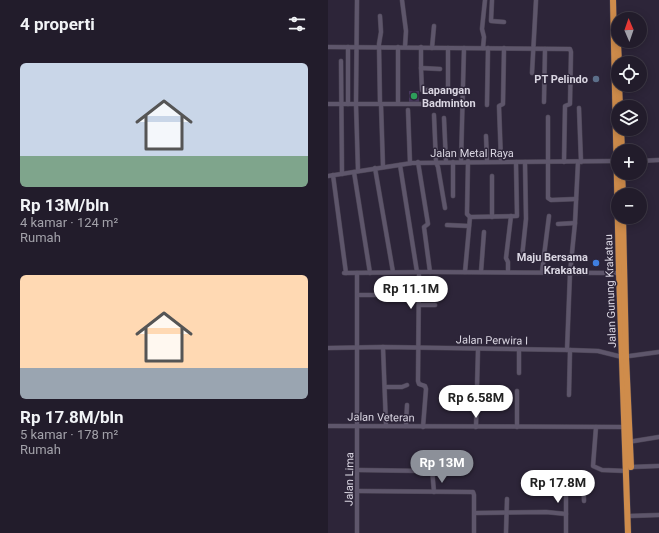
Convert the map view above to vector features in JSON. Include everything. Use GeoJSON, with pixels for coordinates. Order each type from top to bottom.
{"type":"FeatureCollection","features":[{"type":"Feature","properties":{"kind":"highway","name":"Jalan Gunung Krakatau"},"geometry":{"type":"LineString","coordinates":[[613,0],[617,144]]}},
{"type":"Feature","properties":{"kind":"highway"},"geometry":{"type":"LineString","coordinates":[[617,0],[619,56]]}},
{"type":"Feature","properties":{"kind":"highway","name":"Jalan Gunung Krakatau"},"geometry":{"type":"LineString","coordinates":[[617,180],[619,274],[632,533]]}},
{"type":"Feature","properties":{"kind":"highway","name":"Jalan Gunung Krakatau"},"geometry":{"type":"LineString","coordinates":[[623,224],[625,427],[628,442]]}},
{"type":"Feature","properties":{"kind":"highway","name":"Jalan Gunung Krakatau"},"geometry":{"type":"LineString","coordinates":[[628,533],[630,516]]}},
{"type":"Feature","properties":{"kind":"street"},"geometry":{"type":"LineString","coordinates":[[357,0],[356,171],[370,273]]}},
{"type":"Feature","properties":{"kind":"street"},"geometry":{"type":"LineString","coordinates":[[402,0],[405,25],[405,47]]}},
{"type":"Feature","properties":{"kind":"street"},"geometry":{"type":"LineString","coordinates":[[484,0],[482,29],[485,48],[487,105]]}},
{"type":"Feature","properties":{"kind":"street"},"geometry":{"type":"LineString","coordinates":[[492,0],[491,20],[504,22]]}},
{"type":"Feature","properties":{"kind":"street"},"geometry":{"type":"LineString","coordinates":[[532,73],[536,0]]}},
{"type":"Feature","properties":{"kind":"street"},"geometry":{"type":"LineString","coordinates":[[380,16],[380,104],[383,167]]}},
{"type":"Feature","properties":{"kind":"street"},"geometry":{"type":"LineString","coordinates":[[432,48],[434,26]]}},
{"type":"Feature","properties":{"kind":"street"},"geometry":{"type":"LineString","coordinates":[[328,47],[569,49],[571,51],[570,104],[565,106],[564,162]]}},
{"type":"Feature","properties":{"kind":"street"},"geometry":{"type":"LineString","coordinates":[[348,47],[348,104]]}},
{"type":"Feature","properties":{"kind":"street"},"geometry":{"type":"LineString","coordinates":[[398,47],[398,103]]}},
{"type":"Feature","properties":{"kind":"street"},"geometry":{"type":"LineString","coordinates":[[421,48],[422,90],[463,90]]}},
{"type":"Feature","properties":{"kind":"street"},"geometry":{"type":"LineString","coordinates":[[448,48],[448,90]]}},
{"type":"Feature","properties":{"kind":"street"},"geometry":{"type":"LineString","coordinates":[[461,162],[464,48]]}},
{"type":"Feature","properties":{"kind":"street"},"geometry":{"type":"LineString","coordinates":[[501,161],[498,106],[503,104],[504,48]]}},
{"type":"Feature","properties":{"kind":"street"},"geometry":{"type":"LineString","coordinates":[[544,102],[545,50]]}},
{"type":"Feature","properties":{"kind":"street"},"geometry":{"type":"LineString","coordinates":[[341,60],[342,174]]}},
{"type":"Feature","properties":{"kind":"street"},"geometry":{"type":"LineString","coordinates":[[421,68],[440,68]]}},
{"type":"Feature","properties":{"kind":"street"},"geometry":{"type":"LineString","coordinates":[[328,104],[463,104]]}},
{"type":"Feature","properties":{"kind":"street"},"geometry":{"type":"LineString","coordinates":[[569,395],[568,350],[570,273],[579,162],[579,108]]}},
{"type":"Feature","properties":{"kind":"street"},"geometry":{"type":"LineString","coordinates":[[408,110],[410,163]]}},
{"type":"Feature","properties":{"kind":"street"},"geometry":{"type":"LineString","coordinates":[[434,115],[436,162],[445,208]]}},
{"type":"Feature","properties":{"kind":"street"},"geometry":{"type":"LineString","coordinates":[[548,117],[548,198],[550,200],[576,199]]}},
{"type":"Feature","properties":{"kind":"street"},"geometry":{"type":"LineString","coordinates":[[444,118],[446,162]]}},
{"type":"Feature","properties":{"kind":"street"},"geometry":{"type":"LineString","coordinates":[[486,136],[487,161]]}},
{"type":"Feature","properties":{"kind":"street"},"geometry":{"type":"LineString","coordinates":[[647,161],[659,160]]}},
{"type":"Feature","properties":{"kind":"street"},"geometry":{"type":"LineString","coordinates":[[465,272],[470,217],[467,214],[468,161]]}},
{"type":"Feature","properties":{"kind":"street","name":"Jalan Metal Raya"},"geometry":{"type":"LineString","coordinates":[[330,175],[418,162],[611,161]]}},
{"type":"Feature","properties":{"kind":"street"},"geometry":{"type":"LineString","coordinates":[[418,162],[428,223],[428,225],[424,227],[430,272]]}},
{"type":"Feature","properties":{"kind":"street"},"geometry":{"type":"LineString","coordinates":[[453,196],[454,162]]}},
{"type":"Feature","properties":{"kind":"street"},"geometry":{"type":"LineString","coordinates":[[470,217],[517,216],[516,162]]}},
{"type":"Feature","properties":{"kind":"street"},"geometry":{"type":"LineString","coordinates":[[522,257],[526,218],[525,162]]}},
{"type":"Feature","properties":{"kind":"street"},"geometry":{"type":"LineString","coordinates":[[400,165],[418,272],[418,383],[425,386],[426,389],[423,427]]}},
{"type":"Feature","properties":{"kind":"street"},"geometry":{"type":"LineString","coordinates":[[375,168],[393,272]]}},
{"type":"Feature","properties":{"kind":"street"},"geometry":{"type":"LineString","coordinates":[[330,175],[345,273],[542,272],[619,274]]}},
{"type":"Feature","properties":{"kind":"street"},"geometry":{"type":"LineString","coordinates":[[492,176],[492,217]]}},
{"type":"Feature","properties":{"kind":"street"},"geometry":{"type":"LineString","coordinates":[[508,272],[508,262],[506,258],[512,216]]}},
{"type":"Feature","properties":{"kind":"street"},"geometry":{"type":"LineString","coordinates":[[542,272],[549,216]]}},
{"type":"Feature","properties":{"kind":"street"},"geometry":{"type":"LineString","coordinates":[[558,224],[575,223]]}},
{"type":"Feature","properties":{"kind":"street"},"geometry":{"type":"LineString","coordinates":[[447,225],[469,226]]}},
{"type":"Feature","properties":{"kind":"street"},"geometry":{"type":"LineString","coordinates":[[481,272],[484,232]]}},
{"type":"Feature","properties":{"kind":"street","name":"Jalan Lima"},"geometry":{"type":"LineString","coordinates":[[357,273],[357,533]]}},
{"type":"Feature","properties":{"kind":"street"},"geometry":{"type":"LineString","coordinates":[[358,295],[382,295]]}},
{"type":"Feature","properties":{"kind":"street"},"geometry":{"type":"LineString","coordinates":[[419,305],[435,305]]}},
{"type":"Feature","properties":{"kind":"street"},"geometry":{"type":"LineString","coordinates":[[383,347],[386,426]]}},
{"type":"Feature","properties":{"kind":"street","name":"Jalan Perwira I"},"geometry":{"type":"LineString","coordinates":[[328,348],[383,347],[568,350],[598,352],[624,357]]}},
{"type":"Feature","properties":{"kind":"street"},"geometry":{"type":"LineString","coordinates":[[476,427],[478,349]]}},
{"type":"Feature","properties":{"kind":"street"},"geometry":{"type":"LineString","coordinates":[[519,349],[519,373]]}},
{"type":"Feature","properties":{"kind":"street"},"geometry":{"type":"LineString","coordinates":[[624,357],[659,352]]}},
{"type":"Feature","properties":{"kind":"street"},"geometry":{"type":"LineString","coordinates":[[385,387],[402,387],[407,385]]}},
{"type":"Feature","properties":{"kind":"street"},"geometry":{"type":"LineString","coordinates":[[517,391],[517,427]]}},
{"type":"Feature","properties":{"kind":"street"},"geometry":{"type":"LineString","coordinates":[[406,426],[407,405]]}},
{"type":"Feature","properties":{"kind":"street","name":"Jalan Veteran"},"geometry":{"type":"LineString","coordinates":[[328,426],[625,427]]}},
{"type":"Feature","properties":{"kind":"street"},"geometry":{"type":"LineString","coordinates":[[596,427],[593,466],[602,470],[658,466]]}},
{"type":"Feature","properties":{"kind":"street"},"geometry":{"type":"LineString","coordinates":[[628,442],[659,437]]}},
{"type":"Feature","properties":{"kind":"street"},"geometry":{"type":"LineString","coordinates":[[357,470],[426,471],[438,467],[468,467]]}},
{"type":"Feature","properties":{"kind":"street"},"geometry":{"type":"LineString","coordinates":[[432,469],[434,492]]}},
{"type":"Feature","properties":{"kind":"street"},"geometry":{"type":"LineString","coordinates":[[566,533],[566,478],[583,479],[584,501]]}},
{"type":"Feature","properties":{"kind":"street"},"geometry":{"type":"LineString","coordinates":[[357,491],[473,492],[475,513],[474,533]]}},
{"type":"Feature","properties":{"kind":"street"},"geometry":{"type":"LineString","coordinates":[[506,498],[506,533]]}},
{"type":"Feature","properties":{"kind":"street"},"geometry":{"type":"LineString","coordinates":[[475,513],[546,512],[566,514]]}},
{"type":"Feature","properties":{"kind":"street"},"geometry":{"type":"LineString","coordinates":[[630,516],[659,515]]}},
{"type":"Feature","properties":{"kind":"shaded area","name":"Lapangan Badminton"},"geometry":{"type":"Polygon","coordinates":[[[409,91],[419,91],[419,102],[409,102],[409,91]]]}},
{"type":"Feature","properties":{"kind":"place","name":"PT Pelindo"},"geometry":{"type":"Point","coordinates":[596,79]}},
{"type":"Feature","properties":{"kind":"place","name":"Lapangan Badminton"},"geometry":{"type":"Point","coordinates":[414,96]}},
{"type":"Feature","properties":{"kind":"place","name":"Maju Bersama Krakatau"},"geometry":{"type":"Point","coordinates":[596,263]}}]}
